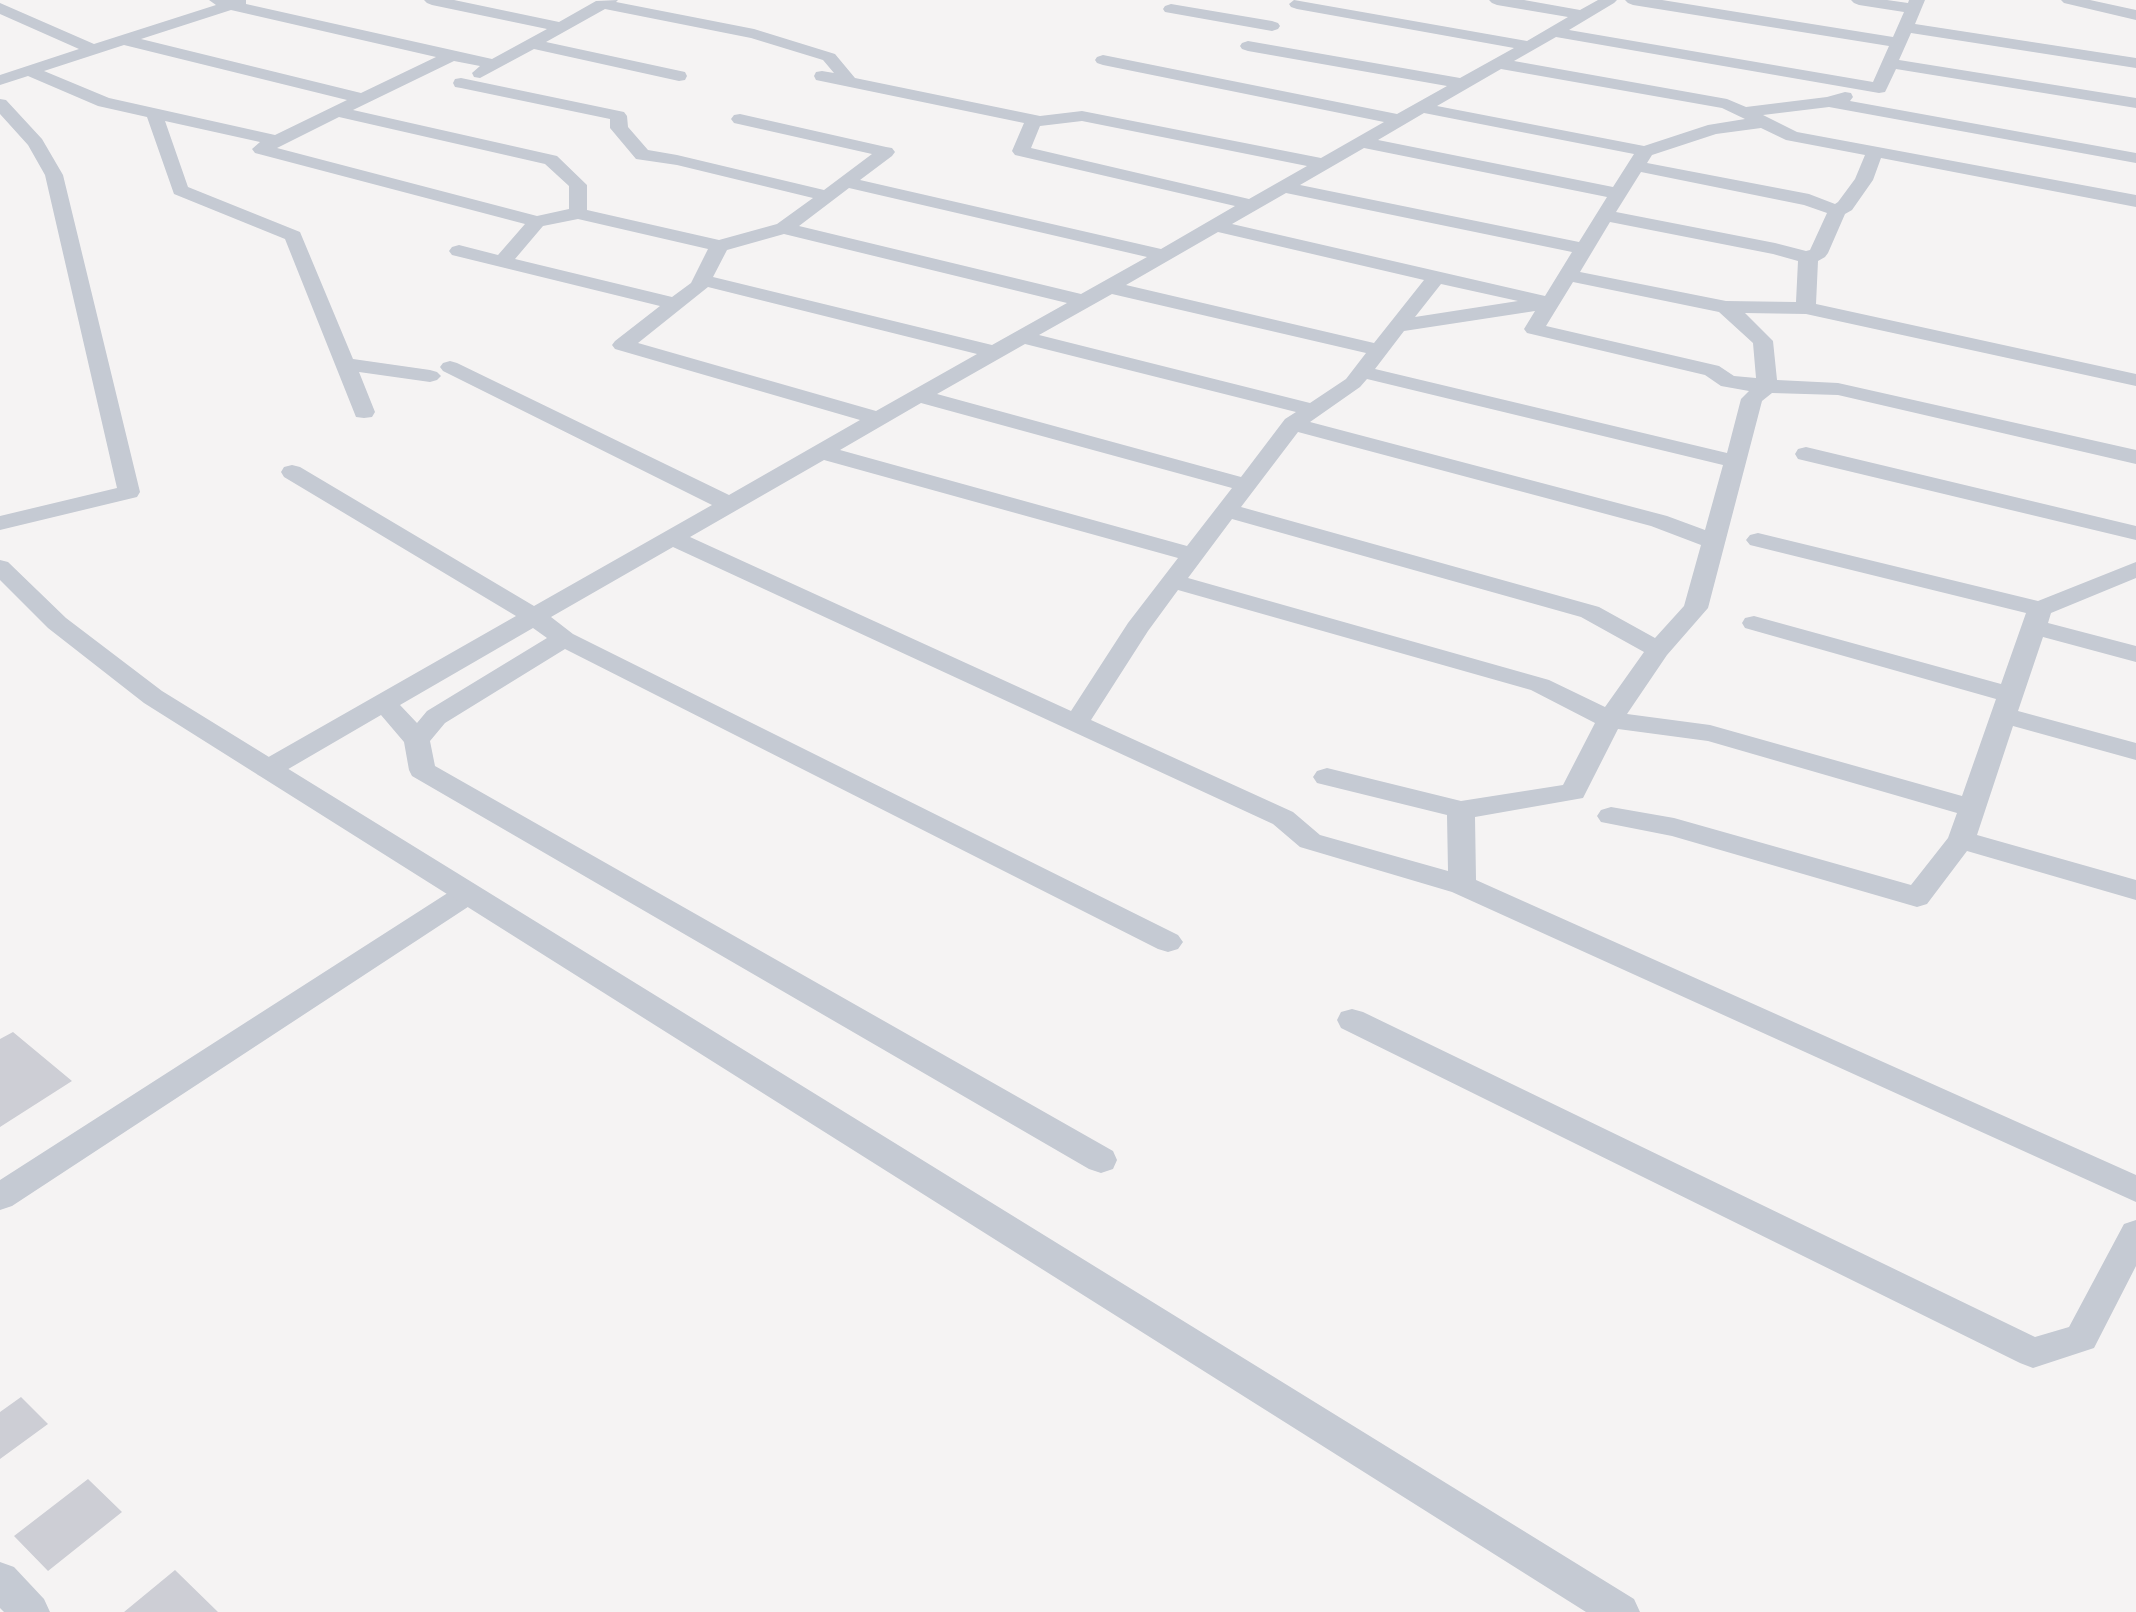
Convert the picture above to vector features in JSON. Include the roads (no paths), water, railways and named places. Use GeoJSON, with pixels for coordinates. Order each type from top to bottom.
{"type":"FeatureCollection","features":[{"type":"Feature","properties":{"kind":"street"},"geometry":{"type":"LineString","coordinates":[[0,80],[124,40],[223,3],[246,0]]}},
{"type":"Feature","properties":{"kind":"street"},"geometry":{"type":"LineString","coordinates":[[432,0],[561,27]]}},
{"type":"Feature","properties":{"kind":"street"},"geometry":{"type":"LineString","coordinates":[[1497,0],[1583,15]]}},
{"type":"Feature","properties":{"kind":"street"},"geometry":{"type":"LineString","coordinates":[[268,769],[1609,0]]}},
{"type":"Feature","properties":{"kind":"street"},"geometry":{"type":"LineString","coordinates":[[1633,0],[1898,43]]}},
{"type":"Feature","properties":{"kind":"street"},"geometry":{"type":"LineString","coordinates":[[1859,0],[1915,4],[1879,88]]}},
{"type":"Feature","properties":{"kind":"street"},"geometry":{"type":"LineString","coordinates":[[2069,0],[2136,15]]}},
{"type":"Feature","properties":{"kind":"street"},"geometry":{"type":"LineString","coordinates":[[828,196],[677,160],[642,155],[619,128],[618,116],[461,83],[606,2],[754,34],[829,57],[849,81]]}},
{"type":"Feature","properties":{"kind":"street"},"geometry":{"type":"LineString","coordinates":[[1463,84],[1248,46],[1299,2],[1530,46]]}},
{"type":"Feature","properties":{"kind":"street"},"geometry":{"type":"LineString","coordinates":[[223,3],[495,65]]}},
{"type":"Feature","properties":{"kind":"street"},"geometry":{"type":"LineString","coordinates":[[0,8],[94,50]]}},
{"type":"Feature","properties":{"kind":"street"},"geometry":{"type":"LineString","coordinates":[[1171,9],[1272,26]]}},
{"type":"Feature","properties":{"kind":"street"},"geometry":{"type":"LineString","coordinates":[[1906,27],[2136,63]]}},
{"type":"Feature","properties":{"kind":"street"},"geometry":{"type":"LineString","coordinates":[[1555,32],[1879,88]]}},
{"type":"Feature","properties":{"kind":"street"},"geometry":{"type":"LineString","coordinates":[[124,40],[363,99]]}},
{"type":"Feature","properties":{"kind":"street"},"geometry":{"type":"LineString","coordinates":[[531,44],[679,76]]}},
{"type":"Feature","properties":{"kind":"street"},"geometry":{"type":"LineString","coordinates":[[452,55],[262,149],[537,222],[578,213],[719,246],[784,228],[886,152],[740,119]]}},
{"type":"Feature","properties":{"kind":"street"},"geometry":{"type":"LineString","coordinates":[[1104,60],[1401,120]]}},
{"type":"Feature","properties":{"kind":"street"},"geometry":{"type":"LineString","coordinates":[[1890,63],[2136,103]]}},
{"type":"Feature","properties":{"kind":"street"},"geometry":{"type":"LineString","coordinates":[[1500,64],[1728,104],[1792,136],[2136,201]]}},
{"type":"Feature","properties":{"kind":"street"},"geometry":{"type":"LineString","coordinates":[[30,71],[104,102],[277,141]]}},
{"type":"Feature","properties":{"kind":"street"},"geometry":{"type":"LineString","coordinates":[[1743,112],[1829,102],[1879,88],[1955,73]]}},
{"type":"Feature","properties":{"kind":"street"},"geometry":{"type":"LineString","coordinates":[[822,76],[1034,120],[1082,116],[1324,164]]}},
{"type":"Feature","properties":{"kind":"street"},"geometry":{"type":"LineString","coordinates":[[1829,102],[2136,158]]}},
{"type":"Feature","properties":{"kind":"street"},"geometry":{"type":"LineString","coordinates":[[0,104],[36,143],[54,175],[129,492],[0,523]]}},
{"type":"Feature","properties":{"kind":"street"},"geometry":{"type":"LineString","coordinates":[[1423,108],[1809,200],[1837,211]]}},
{"type":"Feature","properties":{"kind":"street"},"geometry":{"type":"LineString","coordinates":[[337,112],[551,160],[578,185],[578,213]]}},
{"type":"Feature","properties":{"kind":"street"},"geometry":{"type":"LineString","coordinates":[[154,113],[180,190],[293,236],[364,412]]}},
{"type":"Feature","properties":{"kind":"street"},"geometry":{"type":"LineString","coordinates":[[1034,120],[1021,152],[1253,204]]}},
{"type":"Feature","properties":{"kind":"street"},"geometry":{"type":"LineString","coordinates":[[1764,122],[1714,129],[1640,159],[1534,329],[1712,370],[1728,382],[1767,386],[1838,389],[2136,456]]}},
{"type":"Feature","properties":{"kind":"street"},"geometry":{"type":"LineString","coordinates":[[1363,142],[1618,194]]}},
{"type":"Feature","properties":{"kind":"street"},"geometry":{"type":"LineString","coordinates":[[1604,215],[1775,249],[1808,258],[1818,253],[1837,211],[1845,206],[1864,180],[1875,152]]}},
{"type":"Feature","properties":{"kind":"street"},"geometry":{"type":"LineString","coordinates":[[846,182],[1164,255]]}},
{"type":"Feature","properties":{"kind":"street"},"geometry":{"type":"LineString","coordinates":[[1284,187],[1584,249]]}},
{"type":"Feature","properties":{"kind":"street"},"geometry":{"type":"LineString","coordinates":[[502,262],[537,222]]}},
{"type":"Feature","properties":{"kind":"street"},"geometry":{"type":"LineString","coordinates":[[1216,226],[1551,303]]}},
{"type":"Feature","properties":{"kind":"street"},"geometry":{"type":"LineString","coordinates":[[784,228],[1085,301]]}},
{"type":"Feature","properties":{"kind":"street"},"geometry":{"type":"LineString","coordinates":[[719,246],[699,286],[622,345],[879,419]]}},
{"type":"Feature","properties":{"kind":"street"},"geometry":{"type":"LineString","coordinates":[[459,251],[675,304]]}},
{"type":"Feature","properties":{"kind":"street"},"geometry":{"type":"LineString","coordinates":[[1806,308],[1808,258]]}},
{"type":"Feature","properties":{"kind":"street"},"geometry":{"type":"LineString","coordinates":[[1567,275],[1726,307],[1806,308],[2135,377]]}},
{"type":"Feature","properties":{"kind":"street"},"geometry":{"type":"LineString","coordinates":[[1076,723],[1137,628],[1293,424],[1353,383],[1436,277]]}},
{"type":"Feature","properties":{"kind":"street"},"geometry":{"type":"LineString","coordinates":[[702,280],[995,352]]}},
{"type":"Feature","properties":{"kind":"street"},"geometry":{"type":"LineString","coordinates":[[1109,287],[1379,350]]}},
{"type":"Feature","properties":{"kind":"street"},"geometry":{"type":"LineString","coordinates":[[1397,326],[1551,303]]}},
{"type":"Feature","properties":{"kind":"street"},"geometry":{"type":"LineString","coordinates":[[1726,307],[1763,340],[1767,386]]}},
{"type":"Feature","properties":{"kind":"street"},"geometry":{"type":"LineString","coordinates":[[1022,337],[1314,410]]}},
{"type":"Feature","properties":{"kind":"street"},"geometry":{"type":"LineString","coordinates":[[344,364],[430,376]]}},
{"type":"Feature","properties":{"kind":"street"},"geometry":{"type":"LineString","coordinates":[[450,367],[729,504]]}},
{"type":"Feature","properties":{"kind":"street"},"geometry":{"type":"LineString","coordinates":[[1362,372],[1734,461]]}},
{"type":"Feature","properties":{"kind":"street"},"geometry":{"type":"LineString","coordinates":[[1327,777],[1460,810],[1573,792],[1610,720],[1658,650],[1696,608],[1752,399],[1767,386]]}},
{"type":"Feature","properties":{"kind":"street"},"geometry":{"type":"LineString","coordinates":[[919,396],[1246,486]]}},
{"type":"Feature","properties":{"kind":"street"},"geometry":{"type":"LineString","coordinates":[[1293,424],[1659,520],[1714,542]]}},
{"type":"Feature","properties":{"kind":"street"},"geometry":{"type":"LineString","coordinates":[[821,452],[1193,554]]}},
{"type":"Feature","properties":{"kind":"street"},"geometry":{"type":"LineString","coordinates":[[1806,454],[2136,533]]}},
{"type":"Feature","properties":{"kind":"street"},"geometry":{"type":"LineString","coordinates":[[292,472],[533,616],[564,639],[1168,942]]}},
{"type":"Feature","properties":{"kind":"street"},"geometry":{"type":"LineString","coordinates":[[1227,510],[1590,612],[1658,650]]}},
{"type":"Feature","properties":{"kind":"street"},"geometry":{"type":"LineString","coordinates":[[671,537],[1282,818],[1310,841],[1462,885],[2136,1189]]}},
{"type":"Feature","properties":{"kind":"street"},"geometry":{"type":"LineString","coordinates":[[1758,540],[2037,618],[2136,654]]}},
{"type":"Feature","properties":{"kind":"street"},"geometry":{"type":"LineString","coordinates":[[0,567],[57,622],[153,697],[1620,1612]]}},
{"type":"Feature","properties":{"kind":"street"},"geometry":{"type":"LineString","coordinates":[[1612,816],[1674,827],[1917,897],[1961,840],[2037,618],[2136,569]]}},
{"type":"Feature","properties":{"kind":"street"},"geometry":{"type":"LineString","coordinates":[[1172,581],[1540,685],[1610,720],[1710,733],[1972,808]]}},
{"type":"Feature","properties":{"kind":"street"},"geometry":{"type":"LineString","coordinates":[[1754,623],[2007,705],[2136,752]]}},
{"type":"Feature","properties":{"kind":"street"},"geometry":{"type":"LineString","coordinates":[[416,740],[436,717],[564,639]]}},
{"type":"Feature","properties":{"kind":"street"},"geometry":{"type":"LineString","coordinates":[[384,702],[416,740],[422,770],[1101,1160]]}},
{"type":"Feature","properties":{"kind":"street"},"geometry":{"type":"LineString","coordinates":[[1460,810],[1462,885]]}},
{"type":"Feature","properties":{"kind":"street"},"geometry":{"type":"LineString","coordinates":[[1961,840],[2136,890]]}},
{"type":"Feature","properties":{"kind":"street"},"geometry":{"type":"LineString","coordinates":[[5,1187],[467,894]]}},
{"type":"Feature","properties":{"kind":"street"},"geometry":{"type":"LineString","coordinates":[[1352,1020],[2033,1353],[2081,1338],[2136,1233]]}},
{"type":"Feature","properties":{"kind":"street"},"geometry":{"type":"LineString","coordinates":[[0,1580],[30,1612]]}}]}
